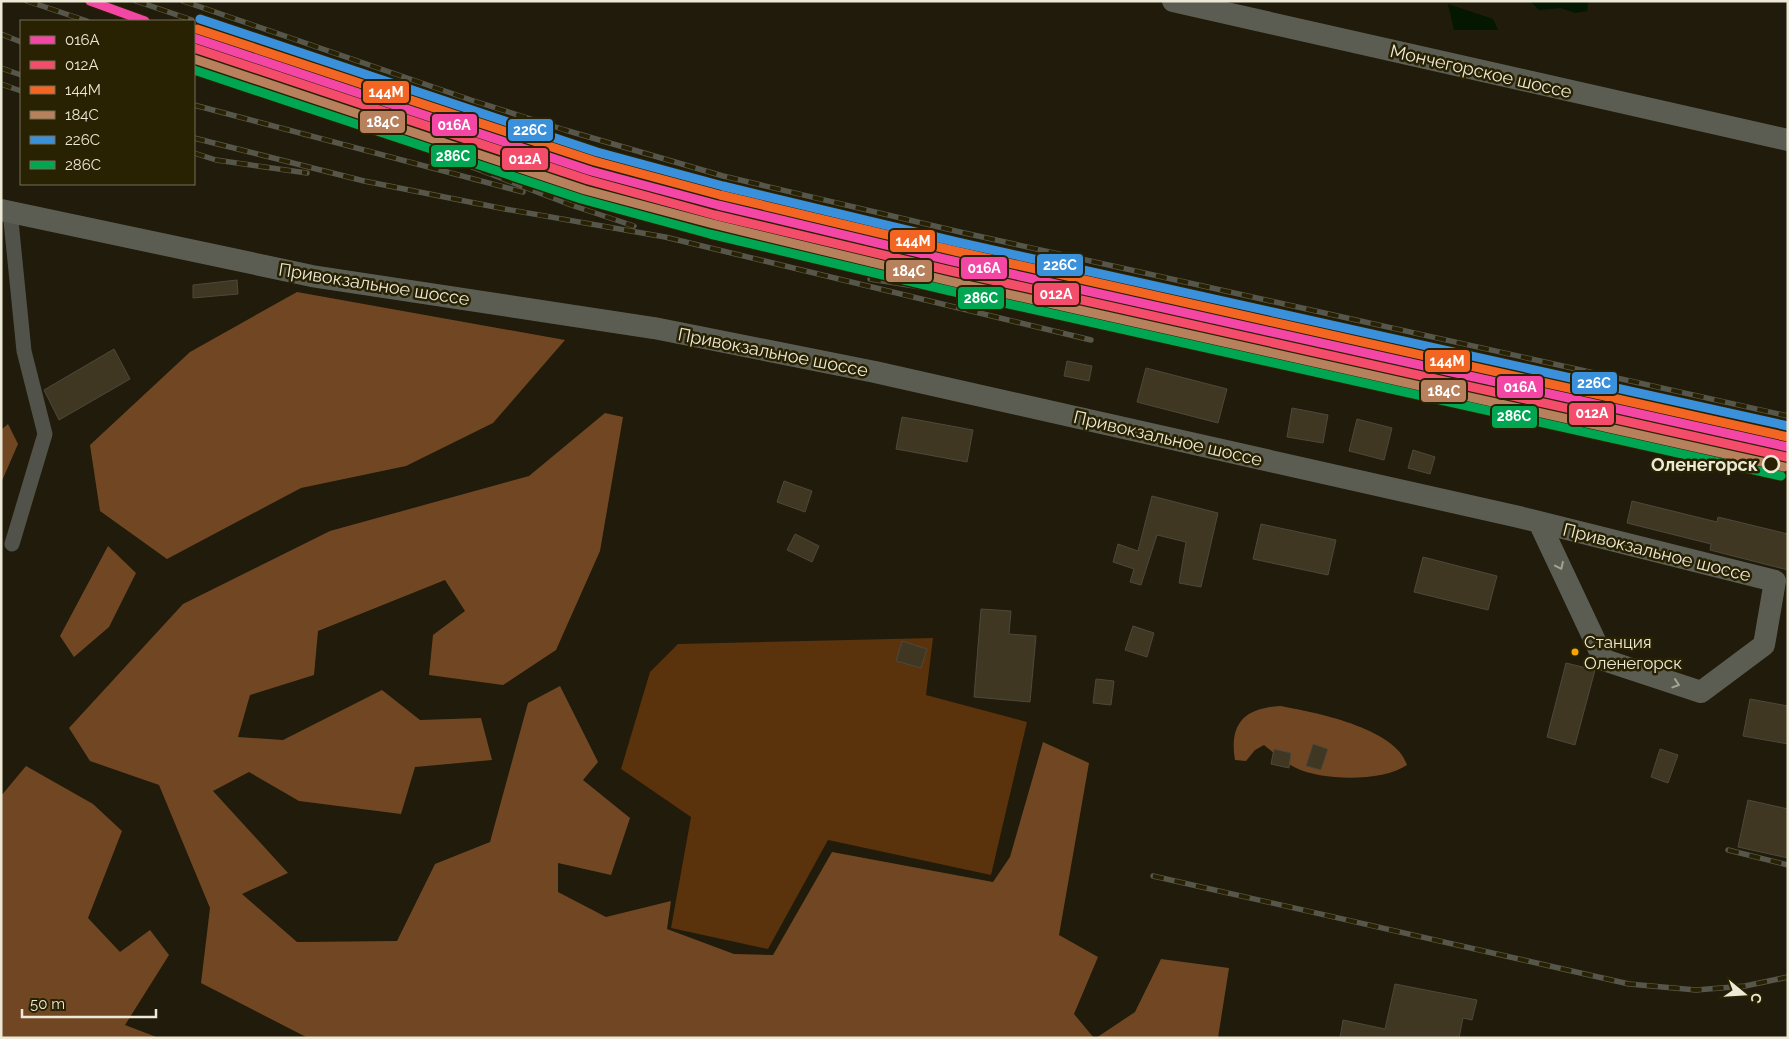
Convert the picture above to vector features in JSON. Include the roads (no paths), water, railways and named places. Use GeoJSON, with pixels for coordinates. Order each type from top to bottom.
{"type":"FeatureCollection","features":[{"type":"Feature","properties":{"kind":"street","name":"Мончегорское шоссе"},"geometry":{"type":"LineString","coordinates":[[1174,1],[1788,140]]}},
{"type":"Feature","properties":{"kind":"street","name":"Привокзальное шоссе"},"geometry":{"type":"LineString","coordinates":[[6,210],[312,276],[654,328],[875,372],[1539,522],[1781,584],[1764,645],[1701,692],[1604,660],[1539,522]]}},
{"type":"Feature","properties":{"kind":"street"},"geometry":{"type":"LineString","coordinates":[[6,210],[24,350],[45,434],[12,544]]}},
{"type":"Feature","properties":{"kind":"railway"},"geometry":{"type":"LineString","coordinates":[[27,1],[84,20]]}},
{"type":"Feature","properties":{"kind":"railway"},"geometry":{"type":"LineString","coordinates":[[136,1],[192,20]]}},
{"type":"Feature","properties":{"kind":"railway"},"geometry":{"type":"LineString","coordinates":[[183,1],[471,100],[565,130],[723,176],[960,232],[1788,416]]}},
{"type":"Feature","properties":{"kind":"railway"},"geometry":{"type":"LineString","coordinates":[[195,21],[595,157],[722,191],[957,247],[1788,432]]}},
{"type":"Feature","properties":{"kind":"railway"},"geometry":{"type":"LineString","coordinates":[[1,34],[20,42]]}},
{"type":"Feature","properties":{"kind":"railway"},"geometry":{"type":"LineString","coordinates":[[195,60],[571,205],[634,226]]}},
{"type":"Feature","properties":{"kind":"railway"},"geometry":{"type":"LineString","coordinates":[[1,68],[20,75]]}},
{"type":"Feature","properties":{"kind":"railway"},"geometry":{"type":"LineString","coordinates":[[1,84],[20,91]]}},
{"type":"Feature","properties":{"kind":"railway"},"geometry":{"type":"LineString","coordinates":[[195,105],[523,192]]}},
{"type":"Feature","properties":{"kind":"railway"},"geometry":{"type":"LineString","coordinates":[[195,138],[364,181],[505,209],[665,237],[1091,340]]}},
{"type":"Feature","properties":{"kind":"railway"},"geometry":{"type":"LineString","coordinates":[[195,153],[216,160],[307,173]]}},
{"type":"Feature","properties":{"kind":"railway"},"geometry":{"type":"LineString","coordinates":[[870,279],[959,293]]}},
{"type":"Feature","properties":{"kind":"railway"},"geometry":{"type":"LineString","coordinates":[[1728,850],[1788,865]]}},
{"type":"Feature","properties":{"kind":"railway"},"geometry":{"type":"LineString","coordinates":[[1153,876],[1629,984],[1696,990],[1745,986],[1788,977]]}},
{"type":"Feature","properties":{"kind":"place","name":"Оленегорск"},"geometry":{"type":"Point","coordinates":[1771,464]}},
{"type":"Feature","properties":{"kind":"place","name":"Станция Оленегорск"},"geometry":{"type":"Point","coordinates":[1575,652]}}]}
